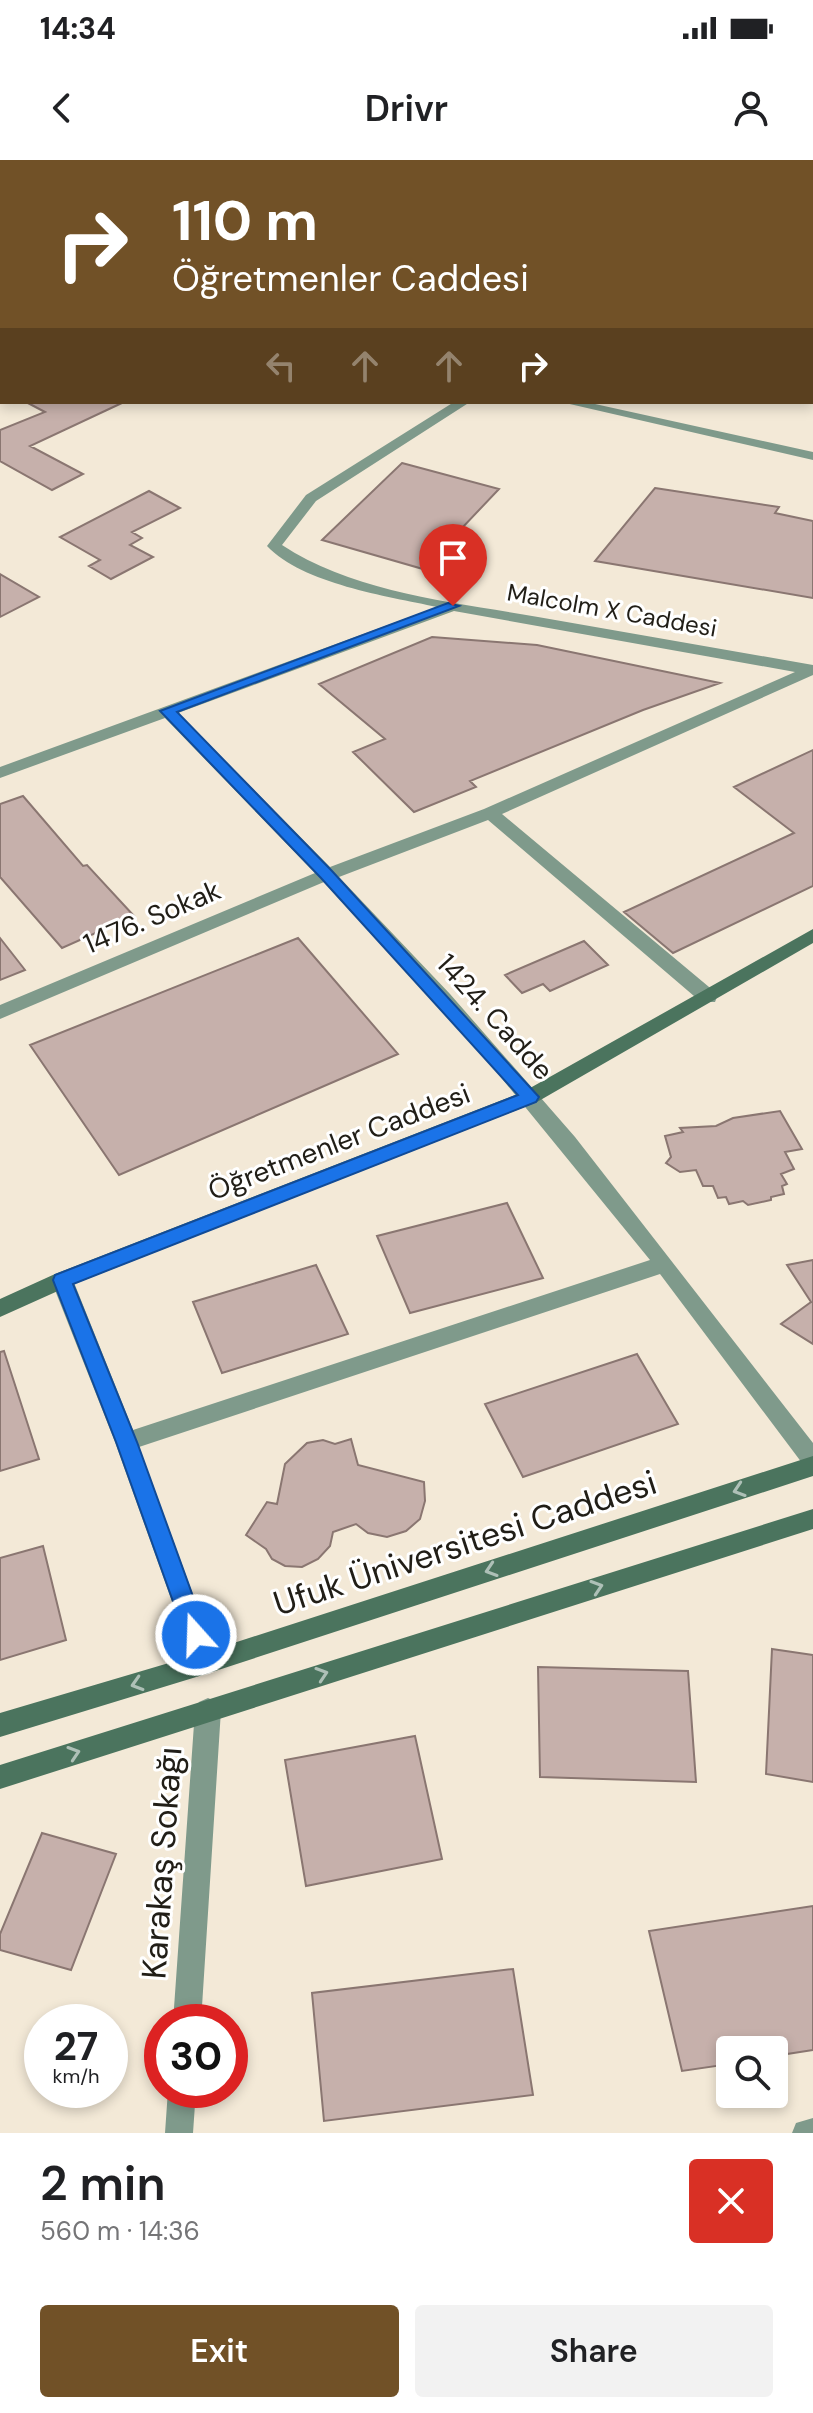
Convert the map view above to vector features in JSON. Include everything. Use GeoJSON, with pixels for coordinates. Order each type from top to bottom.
{"type":"FeatureCollection","features":[{"type":"Feature","properties":{"kind":"main road","name":"Öğretmenler Caddesi"},"geometry":{"type":"LineString","coordinates":[[0,1308],[62,1280],[530,1097],[813,935]]}},
{"type":"Feature","properties":{"kind":"main road","name":"Ufuk Üniversitesi Caddesi"},"geometry":{"type":"LineString","coordinates":[[0,1725],[206,1663],[813,1466]]}},
{"type":"Feature","properties":{"kind":"main road"},"geometry":{"type":"LineString","coordinates":[[0,1777],[813,1519]]}},
{"type":"Feature","properties":{"kind":"street","name":"Malcolm X Caddesi"},"geometry":{"type":"LineString","coordinates":[[460,404],[311,498],[274,546],[304,564],[380,589],[453,606],[813,670]]}},
{"type":"Feature","properties":{"kind":"street"},"geometry":{"type":"LineString","coordinates":[[577,404],[813,456]]}},
{"type":"Feature","properties":{"kind":"street"},"geometry":{"type":"LineString","coordinates":[[0,773],[453,606]]}},
{"type":"Feature","properties":{"kind":"street","name":"1476. Sokak"},"geometry":{"type":"LineString","coordinates":[[0,1012],[326,875],[490,813],[813,670]]}},
{"type":"Feature","properties":{"kind":"street","name":"1424. Cadde"},"geometry":{"type":"LineString","coordinates":[[167,711],[326,875],[530,1097],[664,1264],[813,1460]]}},
{"type":"Feature","properties":{"kind":"street"},"geometry":{"type":"LineString","coordinates":[[490,813],[708,997]]}},
{"type":"Feature","properties":{"kind":"street"},"geometry":{"type":"LineString","coordinates":[[126,1442],[664,1264]]}},
{"type":"Feature","properties":{"kind":"street"},"geometry":{"type":"LineString","coordinates":[[62,1280],[126,1442],[206,1663]]}},
{"type":"Feature","properties":{"kind":"street","name":"Karakaş Sokağı"},"geometry":{"type":"LineString","coordinates":[[188,2004],[208,1710]]}},
{"type":"Feature","properties":{"kind":"street"},"geometry":{"type":"LineString","coordinates":[[179,2133],[181,2108]]}},
{"type":"Feature","properties":{"kind":"street"},"geometry":{"type":"LineString","coordinates":[[806,2133],[813,2132]]}},
{"type":"Feature","properties":{"kind":"building"},"geometry":{"type":"Polygon","coordinates":[[[30,404],[120,404],[30,446],[83,474],[52,490],[0,461],[0,430],[45,412],[30,404]]]}},
{"type":"Feature","properties":{"kind":"building"},"geometry":{"type":"Polygon","coordinates":[[[402,463],[499,489],[423,569],[322,540],[402,463]]]}},
{"type":"Feature","properties":{"kind":"building"},"geometry":{"type":"Polygon","coordinates":[[[655,488],[779,507],[775,513],[813,521],[813,598],[595,561],[655,488]]]}},
{"type":"Feature","properties":{"kind":"building"},"geometry":{"type":"Polygon","coordinates":[[[149,491],[180,508],[132,532],[142,538],[130,545],[153,557],[111,579],[89,566],[100,560],[60,537],[149,491]]]}},
{"type":"Feature","properties":{"kind":"building"},"geometry":{"type":"Polygon","coordinates":[[[0,574],[39,597],[0,617],[0,574]]]}},
{"type":"Feature","properties":{"kind":"building"},"geometry":{"type":"Polygon","coordinates":[[[432,637],[537,645],[720,683],[643,710],[470,781],[476,787],[414,812],[353,752],[385,739],[319,684],[432,637]]]}},
{"type":"Feature","properties":{"kind":"building"},"geometry":{"type":"Polygon","coordinates":[[[813,750],[813,886],[673,953],[624,912],[794,833],[734,787],[813,750]]]}},
{"type":"Feature","properties":{"kind":"building"},"geometry":{"type":"Polygon","coordinates":[[[23,796],[83,866],[87,865],[134,916],[62,948],[0,877],[0,804],[23,796]]]}},
{"type":"Feature","properties":{"kind":"building"},"geometry":{"type":"Polygon","coordinates":[[[0,938],[25,970],[0,980],[0,938]]]}},
{"type":"Feature","properties":{"kind":"building"},"geometry":{"type":"Polygon","coordinates":[[[298,938],[398,1054],[119,1175],[30,1045],[298,938]]]}},
{"type":"Feature","properties":{"kind":"building"},"geometry":{"type":"Polygon","coordinates":[[[584,941],[608,965],[550,991],[543,984],[522,993],[505,975],[584,941]]]}},
{"type":"Feature","properties":{"kind":"building"},"geometry":{"type":"Polygon","coordinates":[[[780,1111],[802,1149],[785,1152],[794,1169],[781,1174],[787,1184],[782,1186],[784,1194],[771,1197],[771,1200],[748,1205],[743,1201],[729,1204],[726,1197],[718,1198],[713,1186],[703,1186],[696,1170],[680,1172],[666,1163],[671,1157],[665,1136],[683,1132],[680,1128],[716,1126],[733,1118],[780,1111]]]}},
{"type":"Feature","properties":{"kind":"building"},"geometry":{"type":"Polygon","coordinates":[[[507,1203],[543,1278],[410,1313],[377,1236],[507,1203]]]}},
{"type":"Feature","properties":{"kind":"building"},"geometry":{"type":"Polygon","coordinates":[[[813,1260],[813,1344],[781,1324],[811,1302],[787,1265],[813,1260]]]}},
{"type":"Feature","properties":{"kind":"building"},"geometry":{"type":"Polygon","coordinates":[[[316,1265],[348,1334],[222,1373],[193,1302],[316,1265]]]}},
{"type":"Feature","properties":{"kind":"building"},"geometry":{"type":"Polygon","coordinates":[[[4,1351],[39,1459],[0,1471],[0,1352],[4,1351]]]}},
{"type":"Feature","properties":{"kind":"building"},"geometry":{"type":"Polygon","coordinates":[[[637,1354],[678,1424],[523,1477],[485,1404],[637,1354]]]}},
{"type":"Feature","properties":{"kind":"building"},"geometry":{"type":"Polygon","coordinates":[[[351,1439],[358,1465],[424,1482],[425,1501],[420,1519],[406,1531],[387,1537],[368,1533],[356,1524],[333,1532],[330,1546],[318,1559],[302,1567],[285,1566],[272,1559],[266,1549],[246,1535],[267,1502],[277,1504],[285,1464],[307,1443],[323,1440],[335,1444],[351,1439]]]}},
{"type":"Feature","properties":{"kind":"building"},"geometry":{"type":"Polygon","coordinates":[[[43,1546],[66,1640],[0,1660],[0,1558],[43,1546]]]}},
{"type":"Feature","properties":{"kind":"building"},"geometry":{"type":"Polygon","coordinates":[[[772,1649],[813,1655],[813,1782],[766,1774],[772,1649]]]}},
{"type":"Feature","properties":{"kind":"building"},"geometry":{"type":"Polygon","coordinates":[[[538,1667],[688,1671],[696,1782],[540,1777],[538,1667]]]}},
{"type":"Feature","properties":{"kind":"building"},"geometry":{"type":"Polygon","coordinates":[[[415,1736],[442,1859],[306,1886],[285,1760],[415,1736]]]}},
{"type":"Feature","properties":{"kind":"building"},"geometry":{"type":"Polygon","coordinates":[[[42,1833],[116,1854],[71,1970],[0,1950],[0,1934],[42,1833]]]}},
{"type":"Feature","properties":{"kind":"building"},"geometry":{"type":"Polygon","coordinates":[[[813,1906],[813,2050],[788,2054],[788,2036],[716,2036],[716,2066],[682,2071],[649,1931],[813,1906]]]}},
{"type":"Feature","properties":{"kind":"building"},"geometry":{"type":"Polygon","coordinates":[[[513,1969],[533,2095],[324,2121],[312,1993],[513,1969]]]}},
{"type":"Feature","properties":{"kind":"route"},"geometry":{"type":"LineString","coordinates":[[196,1635],[126,1442],[62,1280],[530,1097],[326,875],[167,711],[453,606]]}}]}
